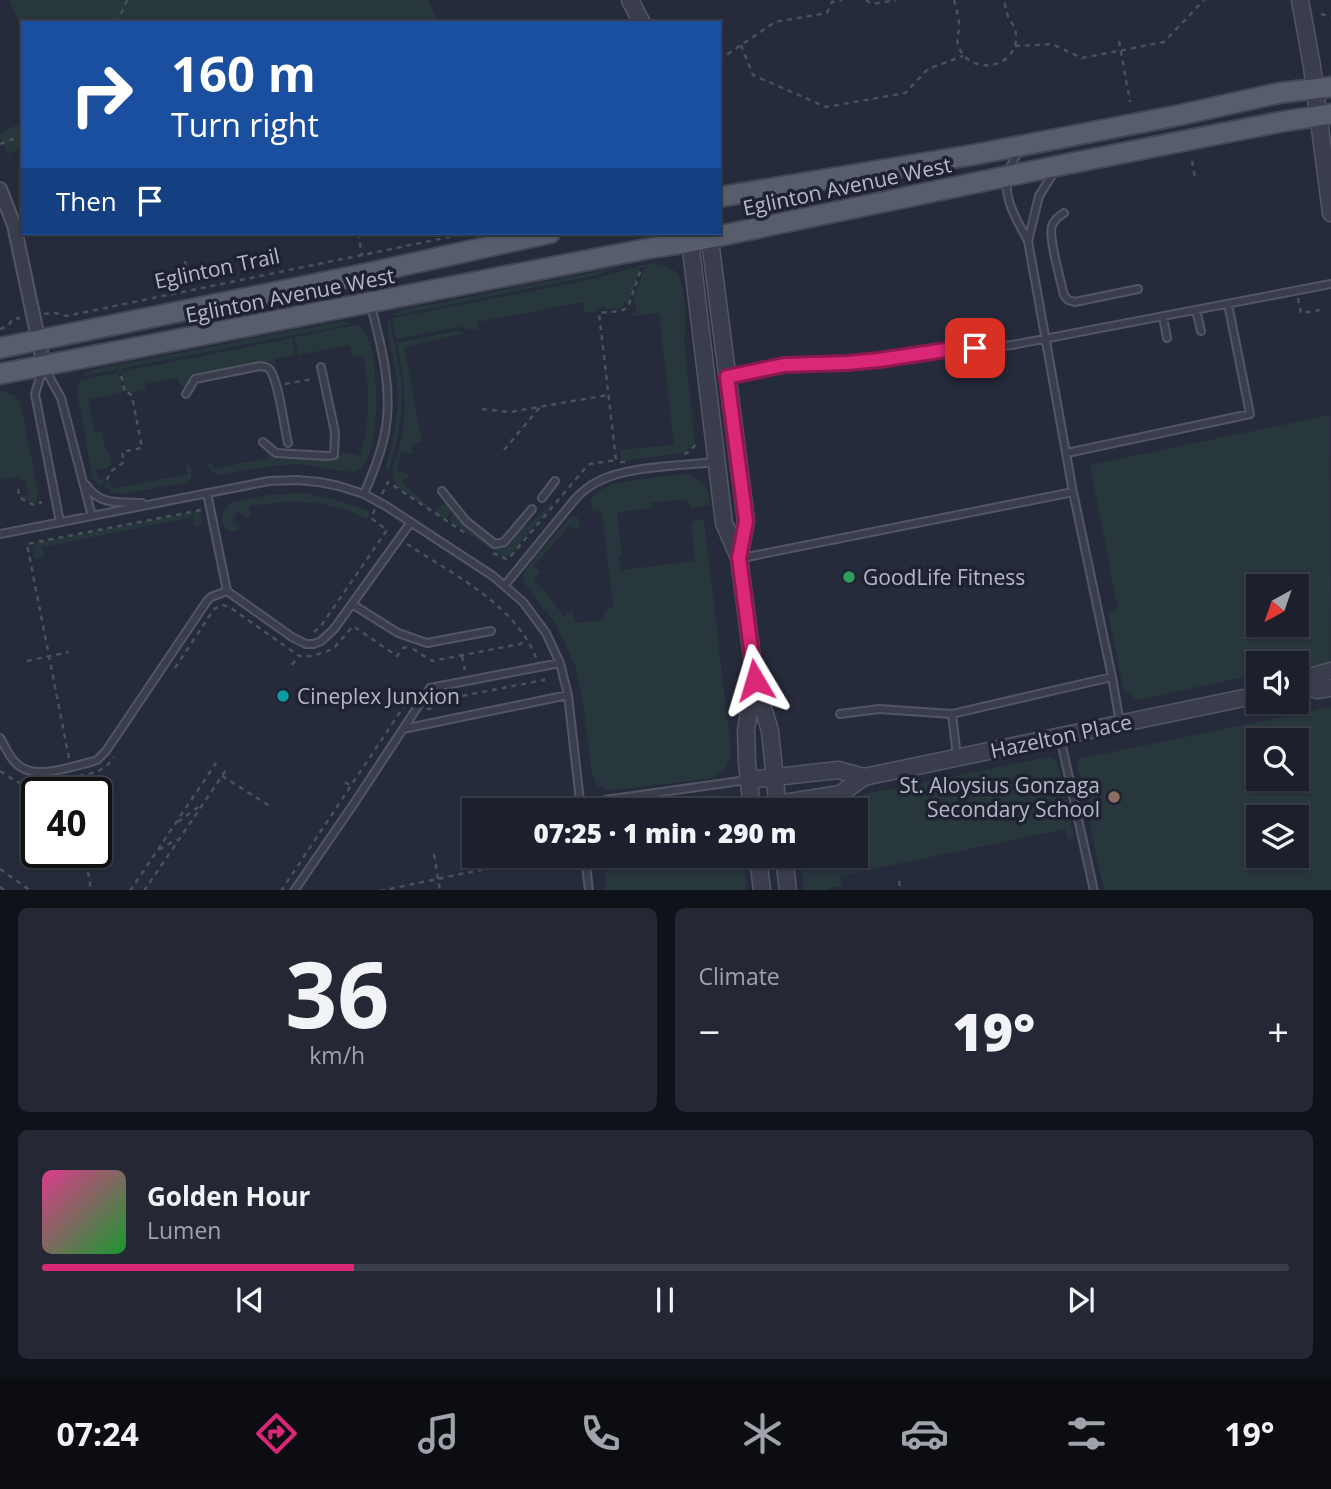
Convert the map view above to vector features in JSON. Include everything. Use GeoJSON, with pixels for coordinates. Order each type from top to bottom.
{"type":"FeatureCollection","features":[{"type":"Feature","properties":{"kind":"main road","name":"Eglinton Avenue West"},"geometry":{"type":"LineString","coordinates":[[721,197],[978,154],[1279,93],[1323,88]]}},
{"type":"Feature","properties":{"kind":"main road","name":"Eglinton Avenue West"},"geometry":{"type":"LineString","coordinates":[[721,233],[1325,115]]}},
{"type":"Feature","properties":{"kind":"main road","name":"Eglinton Avenue West"},"geometry":{"type":"LineString","coordinates":[[0,348],[541,235]]}},
{"type":"Feature","properties":{"kind":"main road","name":"Eglinton Avenue West"},"geometry":{"type":"LineString","coordinates":[[0,374],[709,235]]}},
{"type":"Feature","properties":{"kind":"street"},"geometry":{"type":"LineString","coordinates":[[630,0],[641,21]]}},
{"type":"Feature","properties":{"kind":"street"},"geometry":{"type":"LineString","coordinates":[[1300,0],[1323,88],[1331,213]]}},
{"type":"Feature","properties":{"kind":"street"},"geometry":{"type":"LineString","coordinates":[[0,189],[14,225],[44,366]]}},
{"type":"Feature","properties":{"kind":"street"},"geometry":{"type":"LineString","coordinates":[[709,235],[746,521],[739,558]]}},
{"type":"Feature","properties":{"kind":"street"},"geometry":{"type":"LineString","coordinates":[[689,237],[724,523],[739,558],[755,680],[770,731],[777,798]]}},
{"type":"Feature","properties":{"kind":"street"},"geometry":{"type":"LineString","coordinates":[[1309,679],[1331,671]]}},
{"type":"Feature","properties":{"kind":"street"},"geometry":{"type":"LineString","coordinates":[[751,798],[746,730],[755,680]]}},
{"type":"Feature","properties":{"kind":"street"},"geometry":{"type":"LineString","coordinates":[[1309,688],[1331,688]]}},
{"type":"Feature","properties":{"kind":"street","name":"Hazelton Place"},"geometry":{"type":"LineString","coordinates":[[821,798],[840,794],[864,777],[1246,697]]}},
{"type":"Feature","properties":{"kind":"street","name":"Hazelton Place"},"geometry":{"type":"LineString","coordinates":[[749,780],[838,770],[864,777]]}},
{"type":"Feature","properties":{"kind":"street"},"geometry":{"type":"LineString","coordinates":[[759,868],[762,890]]}},
{"type":"Feature","properties":{"kind":"street"},"geometry":{"type":"LineString","coordinates":[[785,868],[788,890]]}},
{"type":"Feature","properties":{"kind":"lane"},"geometry":{"type":"LineString","coordinates":[[1024,145],[1013,159],[1007,177],[1007,197],[1028,242],[1073,492],[1120,723]]}},
{"type":"Feature","properties":{"kind":"lane"},"geometry":{"type":"LineString","coordinates":[[1028,242],[1039,196],[1057,166]]}},
{"type":"Feature","properties":{"kind":"lane"},"geometry":{"type":"LineString","coordinates":[[1064,213],[1051,227],[1064,295],[1068,300],[1075,302],[1138,289]]}},
{"type":"Feature","properties":{"kind":"lane"},"geometry":{"type":"LineString","coordinates":[[727,377],[784,365],[847,363],[946,350],[1012,345],[1331,284]]}},
{"type":"Feature","properties":{"kind":"lane"},"geometry":{"type":"LineString","coordinates":[[364,494],[385,435],[387,412],[386,375],[370,302]]}},
{"type":"Feature","properties":{"kind":"lane"},"geometry":{"type":"LineString","coordinates":[[1067,453],[1250,414],[1228,304]]}},
{"type":"Feature","properties":{"kind":"lane"},"geometry":{"type":"LineString","coordinates":[[1196,310],[1201,331]]}},
{"type":"Feature","properties":{"kind":"lane"},"geometry":{"type":"LineString","coordinates":[[1163,317],[1167,338]]}},
{"type":"Feature","properties":{"kind":"lane"},"geometry":{"type":"LineString","coordinates":[[44,366],[61,398],[92,516]]}},
{"type":"Feature","properties":{"kind":"lane"},"geometry":{"type":"LineString","coordinates":[[44,366],[35,394],[60,522]]}},
{"type":"Feature","properties":{"kind":"lane"},"geometry":{"type":"LineString","coordinates":[[186,394],[195,379],[265,367],[270,370],[276,385],[288,443]]}},
{"type":"Feature","properties":{"kind":"lane"},"geometry":{"type":"LineString","coordinates":[[263,442],[276,453],[334,455],[335,432],[321,367]]}},
{"type":"Feature","properties":{"kind":"lane"},"geometry":{"type":"LineString","coordinates":[[505,585],[576,498],[590,485],[626,471],[716,462]]}},
{"type":"Feature","properties":{"kind":"lane"},"geometry":{"type":"LineString","coordinates":[[82,477],[97,497],[115,502],[151,504]]}},
{"type":"Feature","properties":{"kind":"lane"},"geometry":{"type":"LineString","coordinates":[[0,534],[269,481],[319,481],[364,494],[505,585],[535,617],[560,663],[568,695],[580,798]]}},
{"type":"Feature","properties":{"kind":"lane"},"geometry":{"type":"LineString","coordinates":[[542,498],[555,481]]}},
{"type":"Feature","properties":{"kind":"lane"},"geometry":{"type":"LineString","coordinates":[[442,491],[466,521],[495,544],[504,542],[532,509]]}},
{"type":"Feature","properties":{"kind":"lane"},"geometry":{"type":"LineString","coordinates":[[739,558],[1073,492]]}},
{"type":"Feature","properties":{"kind":"lane"},"geometry":{"type":"LineString","coordinates":[[207,493],[227,591],[306,644],[314,644],[327,637],[411,522]]}},
{"type":"Feature","properties":{"kind":"lane"},"geometry":{"type":"LineString","coordinates":[[0,738],[15,762],[23,769],[41,772],[97,760],[106,751],[207,601],[227,591]]}},
{"type":"Feature","properties":{"kind":"lane"},"geometry":{"type":"LineString","coordinates":[[352,604],[398,634],[427,643],[491,631]]}},
{"type":"Feature","properties":{"kind":"lane"},"geometry":{"type":"LineString","coordinates":[[295,890],[430,688],[560,663]]}},
{"type":"Feature","properties":{"kind":"lane"},"geometry":{"type":"LineString","coordinates":[[840,714],[879,709],[952,714],[1112,677]]}},
{"type":"Feature","properties":{"kind":"lane"},"geometry":{"type":"LineString","coordinates":[[403,729],[568,695]]}},
{"type":"Feature","properties":{"kind":"lane"},"geometry":{"type":"LineString","coordinates":[[952,714],[957,757]]}},
{"type":"Feature","properties":{"kind":"lane"},"geometry":{"type":"LineString","coordinates":[[1060,736],[1094,890]]}},
{"type":"Feature","properties":{"kind":"lane"},"geometry":{"type":"LineString","coordinates":[[619,798],[749,780]]}},
{"type":"Feature","properties":{"kind":"lane"},"geometry":{"type":"LineString","coordinates":[[586,868],[589,890]]}},
{"type":"Feature","properties":{"kind":"path"},"geometry":{"type":"LineString","coordinates":[[118,21],[127,0]]}},
{"type":"Feature","properties":{"kind":"path"},"geometry":{"type":"LineString","coordinates":[[721,59],[775,22],[827,13],[832,2],[842,0]]}},
{"type":"Feature","properties":{"kind":"path"},"geometry":{"type":"LineString","coordinates":[[866,0],[872,4],[895,0]]}},
{"type":"Feature","properties":{"kind":"path"},"geometry":{"type":"LineString","coordinates":[[954,0],[959,23],[957,43],[963,55],[975,64],[989,66],[1008,57],[1015,46],[1014,23],[1007,14],[1004,0]]}},
{"type":"Feature","properties":{"kind":"path"},"geometry":{"type":"LineString","coordinates":[[1015,46],[1052,44],[1082,58],[1164,42],[1204,0]]}},
{"type":"Feature","properties":{"kind":"path"},"geometry":{"type":"LineString","coordinates":[[1321,14],[1331,17]]}},
{"type":"Feature","properties":{"kind":"path"},"geometry":{"type":"LineString","coordinates":[[1119,41],[1130,102]]}},
{"type":"Feature","properties":{"kind":"path"},"geometry":{"type":"LineString","coordinates":[[741,45],[753,75],[826,107],[905,93],[928,69],[963,55]]}},
{"type":"Feature","properties":{"kind":"path"},"geometry":{"type":"LineString","coordinates":[[0,144],[21,136]]}},
{"type":"Feature","properties":{"kind":"path"},"geometry":{"type":"LineString","coordinates":[[1192,161],[1195,178]]}},
{"type":"Feature","properties":{"kind":"path"},"geometry":{"type":"LineString","coordinates":[[358,235],[362,255]]}},
{"type":"Feature","properties":{"kind":"path","name":"Eglinton Trail"},"geometry":{"type":"LineString","coordinates":[[55,313],[66,316],[459,235]]}},
{"type":"Feature","properties":{"kind":"path"},"geometry":{"type":"LineString","coordinates":[[186,261],[191,290]]}},
{"type":"Feature","properties":{"kind":"path"},"geometry":{"type":"LineString","coordinates":[[633,461],[616,460],[599,313],[621,311],[628,307],[643,263]]}},
{"type":"Feature","properties":{"kind":"path"},"geometry":{"type":"LineString","coordinates":[[1297,291],[1301,313],[1320,310]]}},
{"type":"Feature","properties":{"kind":"path"},"geometry":{"type":"LineString","coordinates":[[0,329],[8,326],[13,319]]}},
{"type":"Feature","properties":{"kind":"path"},"geometry":{"type":"LineString","coordinates":[[107,480],[110,472],[124,461],[122,452],[142,448],[132,396],[125,393],[120,370]]}},
{"type":"Feature","properties":{"kind":"path"},"geometry":{"type":"LineString","coordinates":[[281,385],[320,378]]}},
{"type":"Feature","properties":{"kind":"path"},"geometry":{"type":"LineString","coordinates":[[482,409],[510,412],[608,395]]}},
{"type":"Feature","properties":{"kind":"path"},"geometry":{"type":"LineString","coordinates":[[504,450],[540,407]]}},
{"type":"Feature","properties":{"kind":"path"},"geometry":{"type":"LineString","coordinates":[[680,455],[689,452],[697,443]]}},
{"type":"Feature","properties":{"kind":"path"},"geometry":{"type":"LineString","coordinates":[[18,489],[20,498],[34,505],[42,502]]}},
{"type":"Feature","properties":{"kind":"path"},"geometry":{"type":"LineString","coordinates":[[117,753],[104,769],[72,777],[27,544],[211,508]]}},
{"type":"Feature","properties":{"kind":"path"},"geometry":{"type":"LineString","coordinates":[[170,676],[214,609],[223,605],[299,656],[313,656],[334,648],[353,626],[397,656],[403,648],[409,646],[432,662],[520,645],[526,640]]}},
{"type":"Feature","properties":{"kind":"path"},"geometry":{"type":"LineString","coordinates":[[27,661],[69,652]]}},
{"type":"Feature","properties":{"kind":"path"},"geometry":{"type":"LineString","coordinates":[[462,656],[465,670]]}},
{"type":"Feature","properties":{"kind":"path"},"geometry":{"type":"LineString","coordinates":[[131,890],[216,763]]}},
{"type":"Feature","properties":{"kind":"path"},"geometry":{"type":"LineString","coordinates":[[145,890],[226,770]]}},
{"type":"Feature","properties":{"kind":"path"},"geometry":{"type":"LineString","coordinates":[[0,771],[21,784]]}},
{"type":"Feature","properties":{"kind":"path"},"geometry":{"type":"LineString","coordinates":[[222,776],[273,808]]}},
{"type":"Feature","properties":{"kind":"path"},"geometry":{"type":"LineString","coordinates":[[345,782],[351,786]]}},
{"type":"Feature","properties":{"kind":"path"},"geometry":{"type":"LineString","coordinates":[[174,825],[203,803]]}},
{"type":"Feature","properties":{"kind":"path"},"geometry":{"type":"LineString","coordinates":[[156,852],[180,837]]}},
{"type":"Feature","properties":{"kind":"path"},"geometry":{"type":"LineString","coordinates":[[434,854],[440,890]]}},
{"type":"Feature","properties":{"kind":"path"},"geometry":{"type":"LineString","coordinates":[[87,868],[91,890]]}},
{"type":"Feature","properties":{"kind":"path"},"geometry":{"type":"LineString","coordinates":[[384,890],[488,868]]}},
{"type":"Feature","properties":{"kind":"path"},"geometry":{"type":"LineString","coordinates":[[0,869],[30,890]]}},
{"type":"Feature","properties":{"kind":"path"},"geometry":{"type":"LineString","coordinates":[[899,881],[901,890]]}},
{"type":"Feature","properties":{"kind":"shaded area"},"geometry":{"type":"Polygon","coordinates":[[[9,0],[428,0],[438,21],[21,21],[21,26],[9,0]]]}},
{"type":"Feature","properties":{"kind":"shaded area"},"geometry":{"type":"Polygon","coordinates":[[[21,123],[21,148],[8,154],[0,133],[21,123]]]}},
{"type":"Feature","properties":{"kind":"shaded area"},"geometry":{"type":"Polygon","coordinates":[[[653,263],[673,270],[681,280],[683,288],[684,342],[695,443],[683,453],[621,461],[620,450],[674,445],[659,313],[630,316],[636,311],[633,301],[645,265],[653,263]]]}},
{"type":"Feature","properties":{"kind":"shaded area"},"geometry":{"type":"Polygon","coordinates":[[[641,266],[629,301],[624,302],[622,308],[607,309],[603,306],[596,312],[585,313],[583,302],[477,322],[479,331],[458,327],[396,339],[392,318],[589,280],[641,266]]]}},
{"type":"Feature","properties":{"kind":"shaded area"},"geometry":{"type":"Polygon","coordinates":[[[620,267],[597,275],[393,316],[402,310],[620,267]]]}},
{"type":"Feature","properties":{"kind":"shaded area"},"geometry":{"type":"Polygon","coordinates":[[[389,320],[398,358],[402,403],[400,426],[389,470],[385,469],[394,434],[397,399],[396,375],[388,335],[389,320]]]}},
{"type":"Feature","properties":{"kind":"shaded area"},"geometry":{"type":"Polygon","coordinates":[[[343,321],[351,324],[82,375],[91,370],[343,321]]]}},
{"type":"Feature","properties":{"kind":"shaded area"},"geometry":{"type":"Polygon","coordinates":[[[357,325],[371,346],[376,390],[374,434],[363,466],[353,472],[309,465],[286,465],[219,476],[212,472],[208,467],[210,460],[213,469],[267,458],[266,450],[275,458],[332,460],[346,452],[360,456],[368,406],[363,356],[352,357],[350,345],[298,355],[295,339],[357,325]]]}},
{"type":"Feature","properties":{"kind":"shaded area"},"geometry":{"type":"Polygon","coordinates":[[[455,331],[466,333],[404,347],[422,442],[411,444],[413,454],[401,452],[397,471],[409,475],[402,482],[435,512],[445,502],[452,510],[446,520],[406,493],[394,481],[393,469],[404,415],[403,379],[397,343],[455,331]]]}},
{"type":"Feature","properties":{"kind":"shaded area"},"geometry":{"type":"Polygon","coordinates":[[[292,338],[295,355],[274,359],[276,367],[266,361],[193,375],[187,386],[181,387],[178,378],[145,384],[146,389],[134,392],[125,391],[121,372],[292,338]]]}},
{"type":"Feature","properties":{"kind":"shaded area"},"geometry":{"type":"Polygon","coordinates":[[[119,372],[123,392],[88,400],[95,432],[102,431],[112,465],[96,470],[99,480],[107,478],[101,485],[93,480],[76,387],[81,380],[119,372]]]}},
{"type":"Feature","properties":{"kind":"shaded area"},"geometry":{"type":"Polygon","coordinates":[[[0,391],[14,395],[20,402],[38,492],[34,503],[20,496],[28,494],[26,480],[20,481],[19,476],[0,480],[0,391]]]}},
{"type":"Feature","properties":{"kind":"shaded area"},"geometry":{"type":"Polygon","coordinates":[[[1330,415],[1331,663],[1309,671],[1309,651],[1246,651],[1246,677],[1138,700],[1124,691],[1108,613],[1118,610],[1090,465],[1330,415]]]}},
{"type":"Feature","properties":{"kind":"shaded area"},"geometry":{"type":"Polygon","coordinates":[[[188,464],[192,469],[191,478],[187,482],[124,494],[109,493],[110,490],[104,486],[110,482],[112,489],[188,474],[188,464]]]}},
{"type":"Feature","properties":{"kind":"shaded area"},"geometry":{"type":"Polygon","coordinates":[[[686,474],[704,485],[710,505],[690,508],[688,499],[651,503],[652,508],[617,512],[621,570],[695,561],[692,523],[704,519],[730,757],[725,769],[709,779],[610,790],[598,786],[592,775],[583,703],[575,665],[555,623],[525,584],[523,575],[570,517],[576,516],[580,522],[579,527],[575,530],[569,526],[534,566],[541,572],[534,580],[564,617],[572,611],[575,623],[604,620],[604,610],[613,608],[602,511],[593,512],[593,496],[600,490],[623,482],[686,474]]]}},
{"type":"Feature","properties":{"kind":"shaded area"},"geometry":{"type":"Polygon","coordinates":[[[303,493],[337,500],[370,512],[367,519],[324,504],[279,502],[249,507],[251,517],[247,518],[238,512],[232,520],[240,526],[237,531],[228,531],[223,524],[223,513],[231,503],[268,495],[303,493]]]}},
{"type":"Feature","properties":{"kind":"shaded area"},"geometry":{"type":"Polygon","coordinates":[[[551,504],[509,556],[502,556],[449,521],[454,512],[483,541],[501,548],[551,504]]]}},
{"type":"Feature","properties":{"kind":"shaded area"},"geometry":{"type":"Polygon","coordinates":[[[200,511],[200,526],[195,527],[193,517],[42,547],[44,557],[34,558],[32,547],[36,543],[200,511]]]}},
{"type":"Feature","properties":{"kind":"shaded area"},"geometry":{"type":"Polygon","coordinates":[[[1331,707],[1331,890],[1104,890],[1078,759],[1297,714],[1309,714],[1309,712],[1331,707]]]}},
{"type":"Feature","properties":{"kind":"shaded area"},"geometry":{"type":"Polygon","coordinates":[[[1049,757],[1057,760],[1074,835],[1068,839],[1065,829],[840,876],[842,886],[829,890],[804,890],[801,868],[868,868],[868,798],[847,798],[1049,757]]]}},
{"type":"Feature","properties":{"kind":"shaded area"},"geometry":{"type":"Polygon","coordinates":[[[714,794],[715,798],[680,798],[714,794]]]}},
{"type":"Feature","properties":{"kind":"shaded area"},"geometry":{"type":"Polygon","coordinates":[[[606,868],[744,868],[747,890],[605,890],[606,868]]]}},
{"type":"Feature","properties":{"kind":"place","name":"GoodLife Fitness"},"geometry":{"type":"Point","coordinates":[849,577]}},
{"type":"Feature","properties":{"kind":"place","name":"Cineplex Junxion"},"geometry":{"type":"Point","coordinates":[283,696]}},
{"type":"Feature","properties":{"kind":"place","name":"St. Aloysius Gonzaga Secondary School"},"geometry":{"type":"Point","coordinates":[1114,797]}},
{"type":"Feature","properties":{"kind":"route"},"geometry":{"type":"LineString","coordinates":[[755,680],[739,558],[746,521],[727,377],[784,365],[847,363],[975,348]]}}]}
